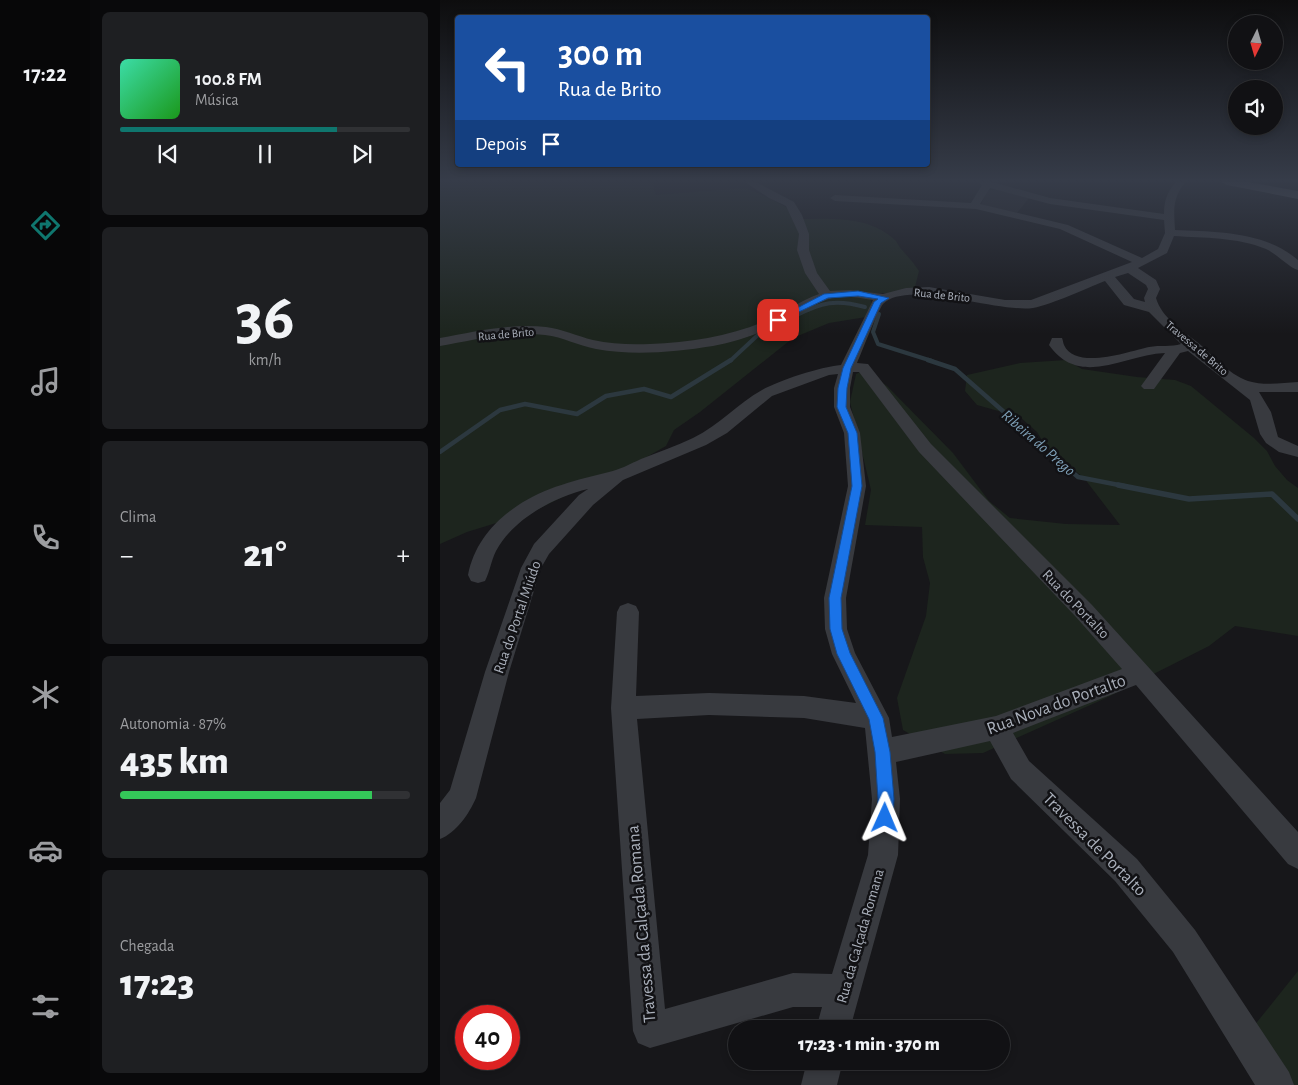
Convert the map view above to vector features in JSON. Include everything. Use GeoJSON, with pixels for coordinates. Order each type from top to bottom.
{"type":"FeatureCollection","features":[{"type":"Feature","properties":{"kind":"street"},"geometry":{"type":"LineString","coordinates":[[804,233],[803,250],[811,273],[827,296]]}},
{"type":"Feature","properties":{"kind":"street"},"geometry":{"type":"LineString","coordinates":[[1075,233],[1136,265]]}},
{"type":"Feature","properties":{"kind":"street"},"geometry":{"type":"LineString","coordinates":[[1170,233],[1231,237],[1268,245],[1290,245]]}},
{"type":"Feature","properties":{"kind":"street","name":"Rua de Brito"},"geometry":{"type":"LineString","coordinates":[[440,342],[528,330],[546,332],[614,347],[642,348],[701,343],[728,339],[762,328],[827,296],[858,293],[885,298],[906,292],[929,291],[1022,305],[1032,304],[1136,265],[1163,250],[1170,233]]}},
{"type":"Feature","properties":{"kind":"street"},"geometry":{"type":"LineString","coordinates":[[1268,245],[1298,266]]}},
{"type":"Feature","properties":{"kind":"street","name":"Travessa de Brito"},"geometry":{"type":"LineString","coordinates":[[1136,265],[1152,283],[1154,290],[1150,298],[1154,309],[1175,332],[1240,383],[1257,386],[1298,387]]}},
{"type":"Feature","properties":{"kind":"street"},"geometry":{"type":"LineString","coordinates":[[1107,276],[1129,302],[1154,309]]}},
{"type":"Feature","properties":{"kind":"street","name":"Rua da Calçada Romana"},"geometry":{"type":"LineString","coordinates":[[836,1020],[882,855],[886,799],[882,752],[876,718],[844,654],[836,629],[835,598],[857,486],[852,433],[842,407],[842,388],[847,368],[878,302],[885,298]]}},
{"type":"Feature","properties":{"kind":"street"},"geometry":{"type":"LineString","coordinates":[[1057,341],[1056,345],[1062,353],[1077,360],[1090,363],[1130,357],[1162,348],[1175,350],[1192,346]]}},
{"type":"Feature","properties":{"kind":"street"},"geometry":{"type":"LineString","coordinates":[[1148,386],[1175,350]]}},
{"type":"Feature","properties":{"kind":"street","name":"Rua do Portalto"},"geometry":{"type":"LineString","coordinates":[[847,368],[863,367],[925,448],[1084,611],[1298,854]]}},
{"type":"Feature","properties":{"kind":"street","name":"Rua do Portal Miúdo"},"geometry":{"type":"LineString","coordinates":[[440,825],[462,798],[497,672],[531,568],[541,549],[586,500],[617,476],[700,441],[721,429],[767,393],[826,371],[847,368]]}},
{"type":"Feature","properties":{"kind":"street"},"geometry":{"type":"LineString","coordinates":[[1240,383],[1259,401],[1270,440],[1280,448],[1298,452]]}},
{"type":"Feature","properties":{"kind":"street"},"geometry":{"type":"LineString","coordinates":[[478,575],[479,565],[486,549],[504,525],[542,500],[565,489],[617,476]]}},
{"type":"Feature","properties":{"kind":"street","name":"Travessa da Calçada Romana"},"geometry":{"type":"LineString","coordinates":[[628,612],[623,708],[650,1031],[793,990],[843,992]]}},
{"type":"Feature","properties":{"kind":"street","name":"Rua Nova do Portalto"},"geometry":{"type":"LineString","coordinates":[[882,752],[996,728],[1140,673]]}},
{"type":"Feature","properties":{"kind":"street"},"geometry":{"type":"LineString","coordinates":[[623,708],[709,704],[804,707],[876,718]]}},
{"type":"Feature","properties":{"kind":"street","name":"Travessa de Portalto"},"geometry":{"type":"LineString","coordinates":[[996,728],[1020,770],[1126,870],[1184,941],[1276,1085]]}},
{"type":"Feature","properties":{"kind":"street"},"geometry":{"type":"LineString","coordinates":[[819,1085],[823,1070]]}},
{"type":"Feature","properties":{"kind":"shaded area"},"geometry":{"type":"Polygon","coordinates":[[[440,233],[886,233],[896,241],[919,271],[915,287],[910,293],[876,293],[870,297],[873,310],[866,317],[829,323],[793,338],[700,412],[674,430],[666,446],[631,466],[532,512],[467,532],[440,544],[440,233]]]}},
{"type":"Feature","properties":{"kind":"shaded area"},"geometry":{"type":"Polygon","coordinates":[[[1066,360],[1082,369],[1175,380],[1191,386],[1267,451],[1275,466],[1287,480],[1298,488],[1298,636],[1235,626],[1209,646],[1106,698],[983,753],[945,754],[903,730],[897,698],[926,616],[930,583],[923,557],[922,527],[865,525],[871,490],[850,402],[856,374],[864,370],[887,386],[953,453],[989,501],[1010,518],[1066,524],[1120,525],[1084,478],[1046,447],[1037,432],[1020,417],[977,405],[965,391],[967,375],[1020,363],[1066,360]]]}},
{"type":"Feature","properties":{"kind":"shaded area"},"geometry":{"type":"Polygon","coordinates":[[[1298,971],[1298,1085],[1260,1085],[1237,1047],[1298,971]]]}},
{"type":"Feature","properties":{"kind":"waterway","name":"Ribeira do Prego"},"geometry":{"type":"LineString","coordinates":[[795,316],[829,303],[846,303],[865,307]]}},
{"type":"Feature","properties":{"kind":"waterway","name":"Ribeira do Prego"},"geometry":{"type":"LineString","coordinates":[[879,314],[873,332],[878,344],[932,361]]}},
{"type":"Feature","properties":{"kind":"waterway","name":"Ribeira do Prego"},"geometry":{"type":"LineString","coordinates":[[730,361],[759,334],[784,321]]}},
{"type":"Feature","properties":{"kind":"waterway","name":"Ribeira do Prego"},"geometry":{"type":"LineString","coordinates":[[440,452],[500,410],[525,404],[577,414],[606,396],[644,389],[671,397],[731,360]]}},
{"type":"Feature","properties":{"kind":"waterway","name":"Ribeira do Prego"},"geometry":{"type":"LineString","coordinates":[[928,360],[955,369],[1078,477],[1124,486]]}},
{"type":"Feature","properties":{"kind":"waterway","name":"Ribeira do Prego"},"geometry":{"type":"LineString","coordinates":[[1118,485],[1189,499],[1272,494],[1298,519]]}},
{"type":"Feature","properties":{"kind":"route"},"geometry":{"type":"LineString","coordinates":[[778,320],[827,296],[840,293],[858,293],[885,298],[878,302],[847,368],[842,388],[842,407],[852,433],[857,486],[835,598],[836,629],[844,654],[876,718],[882,752],[886,799],[885,818]]}}]}
